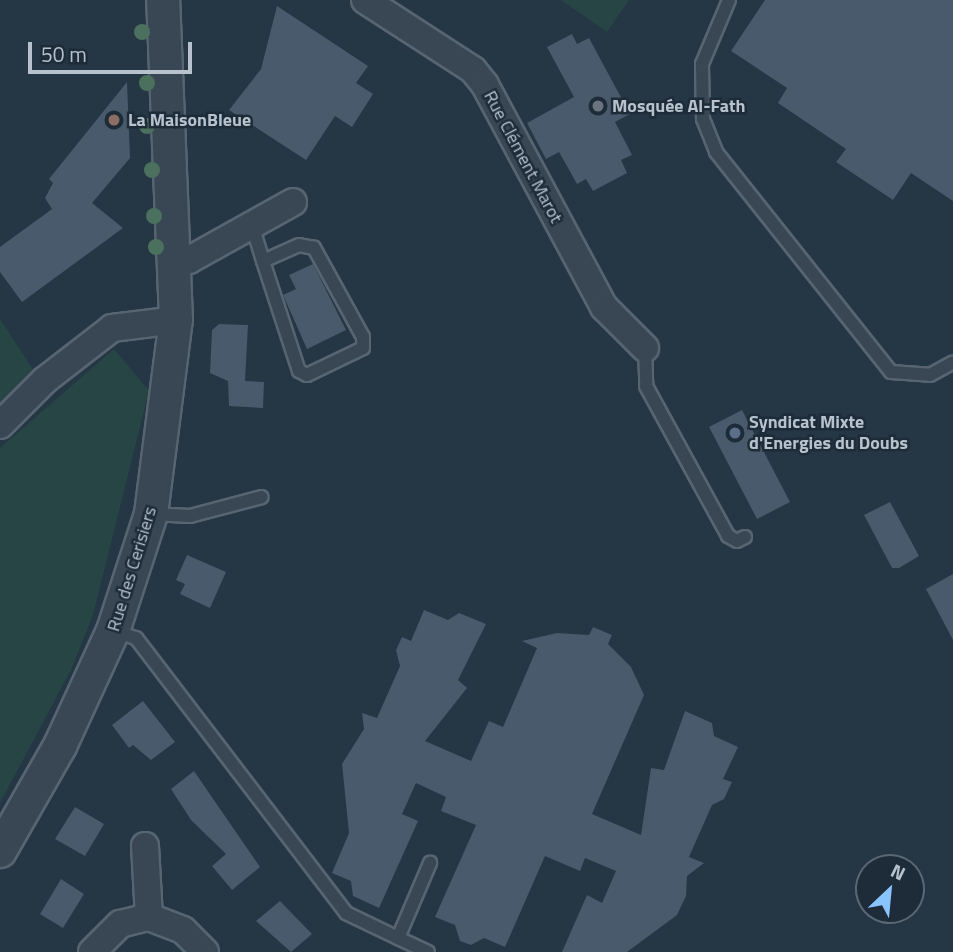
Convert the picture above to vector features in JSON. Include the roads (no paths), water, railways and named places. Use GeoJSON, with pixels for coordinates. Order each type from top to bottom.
{"type":"FeatureCollection","features":[{"type":"Feature","properties":{"kind":"street","name":"Rue des Cerisiers"},"geometry":{"type":"LineString","coordinates":[[0,851],[60,746],[113,631],[151,514],[176,320],[176,261],[163,0]]}},
{"type":"Feature","properties":{"kind":"street","name":"Rue Clément Marot"},"geometry":{"type":"LineString","coordinates":[[365,0],[473,70],[485,85],[604,307],[645,348]]}},
{"type":"Feature","properties":{"kind":"street"},"geometry":{"type":"LineString","coordinates":[[176,261],[189,260],[293,202]]}},
{"type":"Feature","properties":{"kind":"street"},"geometry":{"type":"LineString","coordinates":[[0,425],[45,380],[112,328],[176,320]]}},
{"type":"Feature","properties":{"kind":"street"},"geometry":{"type":"LineString","coordinates":[[145,846],[149,916]]}},
{"type":"Feature","properties":{"kind":"street"},"geometry":{"type":"LineString","coordinates":[[93,952],[120,924],[149,916],[183,930],[205,952]]}},
{"type":"Feature","properties":{"kind":"lane"},"geometry":{"type":"LineString","coordinates":[[729,0],[702,64],[703,119],[716,152],[891,372],[930,375],[953,362]]}},
{"type":"Feature","properties":{"kind":"lane"},"geometry":{"type":"LineString","coordinates":[[252,225],[263,261],[299,371],[307,375],[363,348],[363,337],[314,248],[299,245],[263,261]]}},
{"type":"Feature","properties":{"kind":"lane"},"geometry":{"type":"LineString","coordinates":[[645,348],[646,386],[728,537],[737,541],[745,537]]}},
{"type":"Feature","properties":{"kind":"lane"},"geometry":{"type":"LineString","coordinates":[[151,514],[190,516],[262,497]]}},
{"type":"Feature","properties":{"kind":"lane"},"geometry":{"type":"LineString","coordinates":[[113,631],[136,638],[346,914],[428,952]]}},
{"type":"Feature","properties":{"kind":"lane"},"geometry":{"type":"LineString","coordinates":[[398,938],[430,863]]}},
{"type":"Feature","properties":{"kind":"place","name":"Mosquée Al-Fath"},"geometry":{"type":"Point","coordinates":[598,106]}},
{"type":"Feature","properties":{"kind":"place","name":"La MaisonBleue"},"geometry":{"type":"Point","coordinates":[114,120]}},
{"type":"Feature","properties":{"kind":"place","name":"Syndicat Mixte d'Energies du Doubs"},"geometry":{"type":"Point","coordinates":[735,433]}}]}
